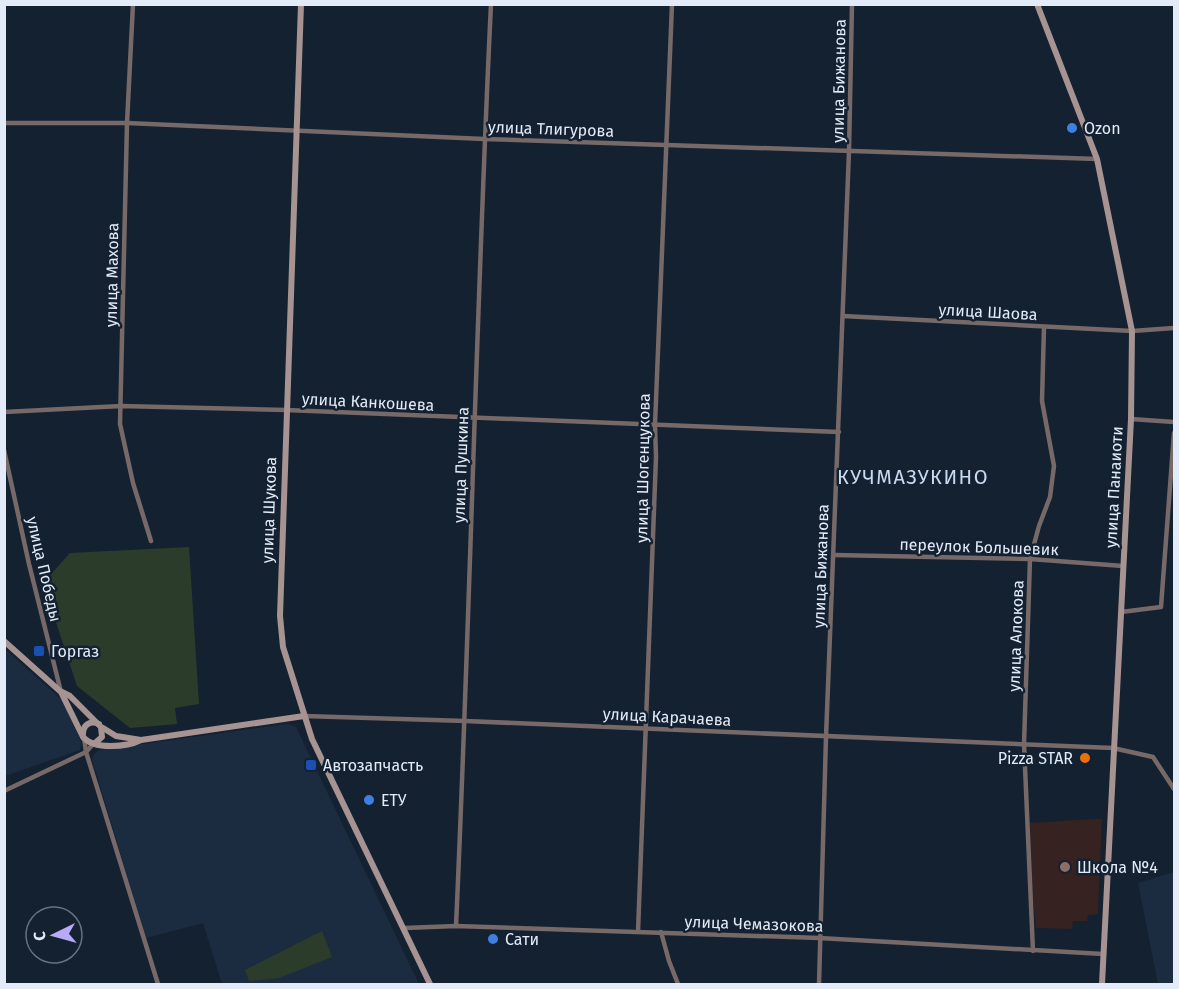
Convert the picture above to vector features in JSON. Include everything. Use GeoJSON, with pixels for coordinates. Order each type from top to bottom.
{"type":"FeatureCollection","features":[{"type":"Feature","properties":{"kind":"street","name":"улица Махова"},"geometry":{"type":"LineString","coordinates":[[133,4],[120,424],[133,483],[152,541]]}},
{"type":"Feature","properties":{"kind":"street","name":"улица Шукова"},"geometry":{"type":"LineString","coordinates":[[301,4],[279,616],[283,647],[312,739],[430,984]]}},
{"type":"Feature","properties":{"kind":"street","name":"улица Пушкина"},"geometry":{"type":"LineString","coordinates":[[456,926],[484,139],[491,4]]}},
{"type":"Feature","properties":{"kind":"street","name":"улица Шогенцукова"},"geometry":{"type":"LineString","coordinates":[[638,932],[672,4]]}},
{"type":"Feature","properties":{"kind":"street","name":"улица Бижанова"},"geometry":{"type":"LineString","coordinates":[[819,984],[826,737],[849,151],[852,4]]}},
{"type":"Feature","properties":{"kind":"street","name":"улица Панаиоти"},"geometry":{"type":"LineString","coordinates":[[1037,4],[1097,159],[1132,331],[1131,419],[1102,984]]}},
{"type":"Feature","properties":{"kind":"street","name":"улица Тлигурова"},"geometry":{"type":"LineString","coordinates":[[4,123],[128,123],[484,139],[1097,159]]}},
{"type":"Feature","properties":{"kind":"street","name":"улица Шаова"},"geometry":{"type":"LineString","coordinates":[[843,316],[1132,331],[1174,328]]}},
{"type":"Feature","properties":{"kind":"street","name":"улица Алокова"},"geometry":{"type":"LineString","coordinates":[[1033,951],[1024,744],[1030,559],[1050,497],[1054,466],[1042,401],[1044,327]]}},
{"type":"Feature","properties":{"kind":"street","name":"улица Канкошева"},"geometry":{"type":"LineString","coordinates":[[4,412],[121,406],[286,410],[839,432]]}},
{"type":"Feature","properties":{"kind":"street"},"geometry":{"type":"LineString","coordinates":[[1131,419],[1174,422]]}},
{"type":"Feature","properties":{"kind":"street"},"geometry":{"type":"LineString","coordinates":[[1121,612],[1161,607],[1174,433]]}},
{"type":"Feature","properties":{"kind":"street","name":"улица Победы"},"geometry":{"type":"LineString","coordinates":[[4,450],[61,692]]}},
{"type":"Feature","properties":{"kind":"street","name":"переулок Большевик"},"geometry":{"type":"LineString","coordinates":[[834,555],[1030,559],[1123,566]]}},
{"type":"Feature","properties":{"kind":"street"},"geometry":{"type":"LineString","coordinates":[[4,641],[61,692],[70,696],[100,726],[102,737],[86,752],[4,791]]}},
{"type":"Feature","properties":{"kind":"street"},"geometry":{"type":"LineString","coordinates":[[61,692],[83,736],[89,742],[94,743]]}},
{"type":"Feature","properties":{"kind":"street","name":"улица Карачаева"},"geometry":{"type":"LineString","coordinates":[[94,743],[106,745],[136,742],[304,716],[1024,744],[1113,748],[1153,757],[1174,789]]}},
{"type":"Feature","properties":{"kind":"street"},"geometry":{"type":"LineString","coordinates":[[141,740],[116,736],[93,722],[87,724],[83,729],[86,752],[158,984]]}},
{"type":"Feature","properties":{"kind":"street","name":"улица Чемазокова"},"geometry":{"type":"LineString","coordinates":[[404,928],[456,926],[819,938],[1103,954]]}},
{"type":"Feature","properties":{"kind":"street"},"geometry":{"type":"LineString","coordinates":[[661,933],[678,984]]}},
{"type":"Feature","properties":{"kind":"shaded area"},"geometry":{"type":"Polygon","coordinates":[[[4,648],[63,701],[81,742],[80,750],[5,776],[4,648]]]}},
{"type":"Feature","properties":{"kind":"shaded area","name":"Автозапчасть"},"geometry":{"type":"Polygon","coordinates":[[[287,724],[296,727],[419,984],[222,984],[203,923],[146,938],[92,759],[94,754],[99,750],[287,724]]]}},
{"type":"Feature","properties":{"kind":"shaded area","name":"Школа №4"},"geometry":{"type":"Polygon","coordinates":[[[1102,819],[1098,914],[1088,915],[1087,921],[1073,921],[1072,929],[1036,928],[1030,823],[1102,819]]]}},
{"type":"Feature","properties":{"kind":"shaded area"},"geometry":{"type":"Polygon","coordinates":[[[1174,872],[1174,984],[1158,984],[1138,883],[1174,872]]]}},
{"type":"Feature","properties":{"kind":"green space"},"geometry":{"type":"Polygon","coordinates":[[[189,547],[199,704],[175,708],[177,724],[130,728],[77,686],[43,583],[70,553],[189,547]]]}},
{"type":"Feature","properties":{"kind":"green space"},"geometry":{"type":"Polygon","coordinates":[[[322,931],[332,957],[279,978],[249,981],[245,970],[322,931]]]}},
{"type":"Feature","properties":{"kind":"place","name":"Ozon"},"geometry":{"type":"Point","coordinates":[1072,128]}},
{"type":"Feature","properties":{"kind":"place","name":"Горгаз"},"geometry":{"type":"Point","coordinates":[39,651]}},
{"type":"Feature","properties":{"kind":"place","name":"Pizza STAR"},"geometry":{"type":"Point","coordinates":[1085,758]}},
{"type":"Feature","properties":{"kind":"place","name":"Автозапчасть"},"geometry":{"type":"Point","coordinates":[311,765]}},
{"type":"Feature","properties":{"kind":"place","name":"ЕТУ"},"geometry":{"type":"Point","coordinates":[369,800]}},
{"type":"Feature","properties":{"kind":"place","name":"Школа №4"},"geometry":{"type":"Point","coordinates":[1065,867]}},
{"type":"Feature","properties":{"kind":"place","name":"Сати"},"geometry":{"type":"Point","coordinates":[493,939]}},
{"type":"Feature","properties":{"kind":"district","name":"КУЧМАЗУКИНО"},"geometry":{"type":"Point","coordinates":[913,477]}}]}
